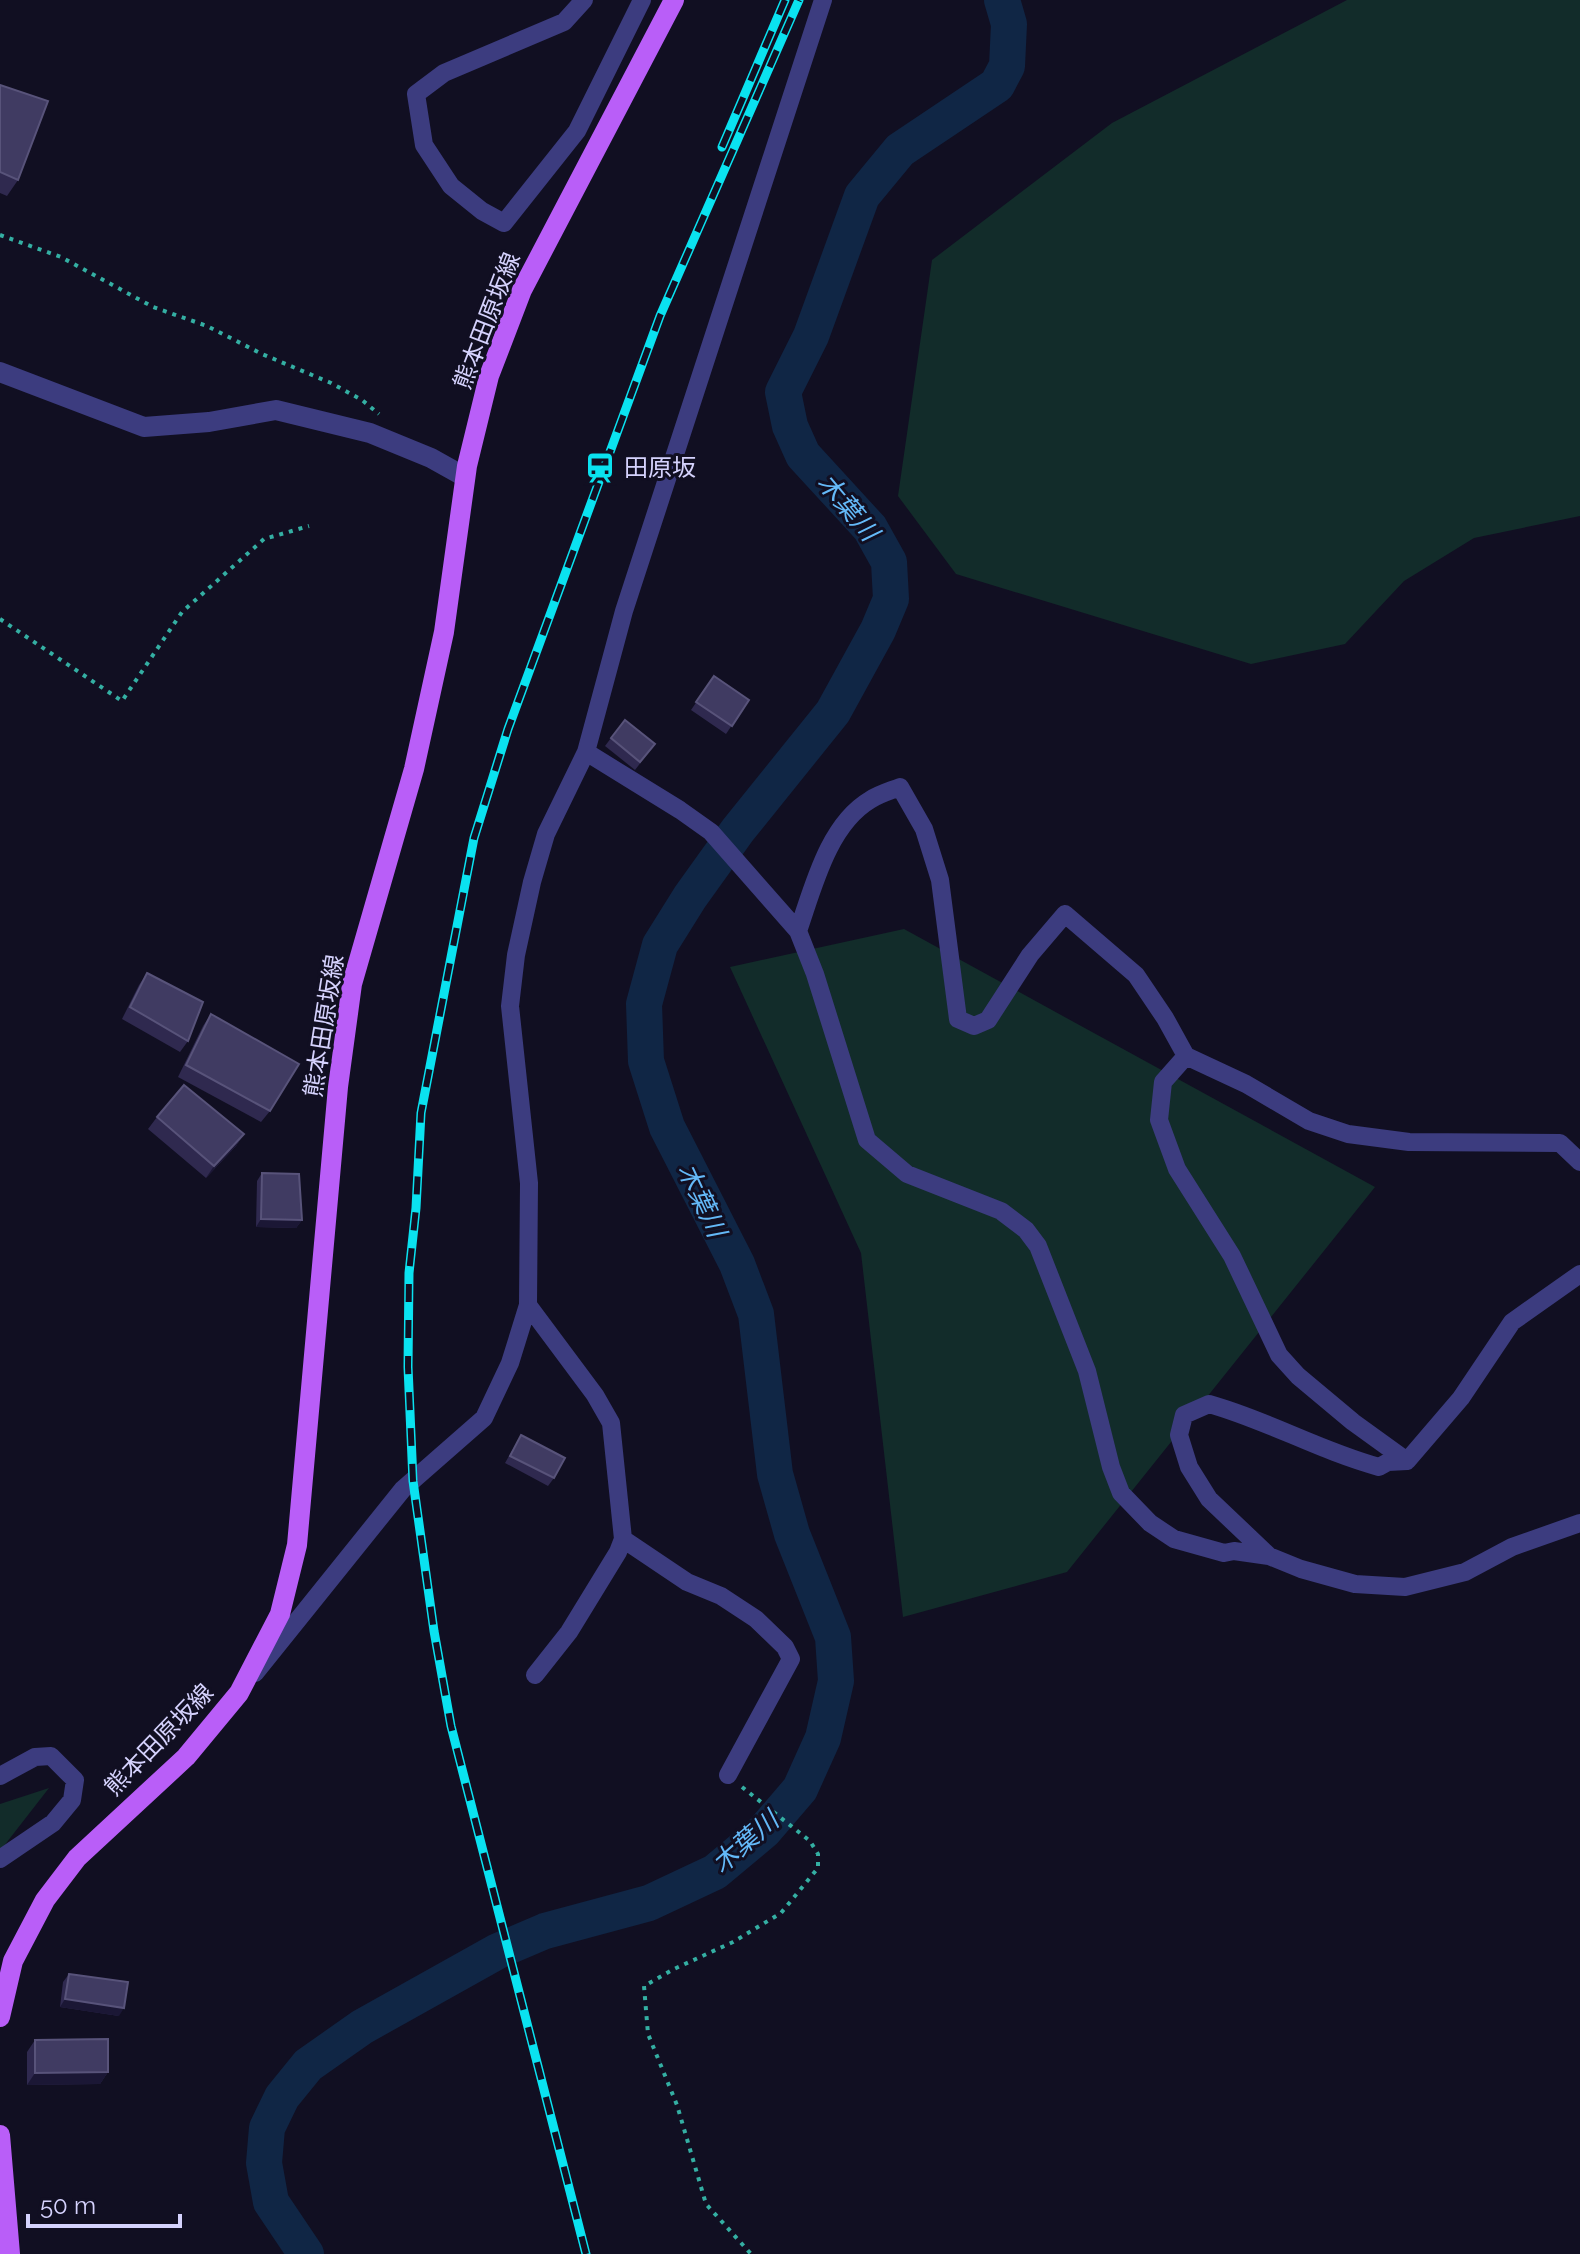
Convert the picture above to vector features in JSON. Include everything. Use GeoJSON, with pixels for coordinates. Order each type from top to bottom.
{"type":"FeatureCollection","features":[{"type":"Feature","properties":{"kind":"main road","name":"熊本田原坂線"},"geometry":{"type":"LineString","coordinates":[[0,2017],[6,1962],[45,1900],[77,1858],[186,1757],[239,1693],[280,1614],[297,1545],[338,1087],[352,984],[414,769],[444,632],[465,477],[489,376],[522,290],[674,0]]}},
{"type":"Feature","properties":{"kind":"main road"},"geometry":{"type":"LineString","coordinates":[[0,2135],[10,2254]]}},
{"type":"Feature","properties":{"kind":"street"},"geometry":{"type":"LineString","coordinates":[[584,0],[564,22],[444,73],[416,94],[424,145],[451,186],[482,211],[504,223],[577,131],[642,0]]}},
{"type":"Feature","properties":{"kind":"street"},"geometry":{"type":"LineString","coordinates":[[239,1693],[403,1489],[484,1418],[510,1363],[528,1305],[529,1183],[510,1006],[526,911],[546,834],[586,752],[624,611],[823,0]]}},
{"type":"Feature","properties":{"kind":"street"},"geometry":{"type":"LineString","coordinates":[[0,372],[144,427],[209,422],[276,410],[370,433],[431,458],[465,477]]}},
{"type":"Feature","properties":{"kind":"street"},"geometry":{"type":"LineString","coordinates":[[586,752],[711,832],[798,931],[815,974],[867,1140],[907,1174],[1001,1211],[1026,1230],[1038,1246],[1087,1371],[1111,1467],[1121,1493],[1150,1523],[1174,1539],[1224,1553],[1234,1551],[1269,1556],[1301,1569],[1355,1584],[1405,1587],[1465,1572],[1512,1547],[1580,1523]]}},
{"type":"Feature","properties":{"kind":"street"},"geometry":{"type":"LineString","coordinates":[[798,931],[824,855],[842,828],[869,800],[900,787],[924,829],[940,880],[958,1019],[974,1026],[988,1020],[1030,955],[1065,914],[1136,975],[1186,1056],[1246,1084],[1309,1121],[1348,1134],[1409,1142],[1560,1143],[1580,1162]]}},
{"type":"Feature","properties":{"kind":"street"},"geometry":{"type":"LineString","coordinates":[[1186,1056],[1163,1082],[1159,1120],[1177,1169],[1232,1256],[1279,1355],[1309,1385],[1407,1461]]}},
{"type":"Feature","properties":{"kind":"street"},"geometry":{"type":"LineString","coordinates":[[1269,1556],[1209,1499],[1189,1467],[1179,1435],[1184,1415],[1209,1404],[1247,1415],[1341,1456],[1379,1467],[1388,1462],[1407,1461],[1461,1398],[1512,1322],[1580,1274]]}},
{"type":"Feature","properties":{"kind":"street"},"geometry":{"type":"LineString","coordinates":[[528,1305],[595,1395],[611,1423],[623,1539],[569,1632],[535,1675]]}},
{"type":"Feature","properties":{"kind":"street"},"geometry":{"type":"LineString","coordinates":[[623,1539],[687,1582],[721,1596],[756,1619],[785,1647],[791,1659],[728,1775]]}},
{"type":"Feature","properties":{"kind":"street"},"geometry":{"type":"LineString","coordinates":[[0,1776],[35,1757],[51,1756],[75,1780],[72,1800],[53,1823],[0,1859]]}},
{"type":"Feature","properties":{"kind":"path"},"geometry":{"type":"LineString","coordinates":[[0,235],[61,257],[153,307],[207,326],[262,354],[331,383],[362,400],[384,418]]}},
{"type":"Feature","properties":{"kind":"path"},"geometry":{"type":"LineString","coordinates":[[0,619],[122,701],[182,612],[264,539],[309,526]]}},
{"type":"Feature","properties":{"kind":"path"},"geometry":{"type":"LineString","coordinates":[[728,1775],[810,1841],[818,1854],[818,1868],[781,1913],[733,1942],[644,1986],[648,2034],[677,2105],[706,2204],[751,2254]]}},
{"type":"Feature","properties":{"kind":"green space"},"geometry":{"type":"Polygon","coordinates":[[[1347,0],[1580,0],[1580,516],[1474,538],[1404,581],[1345,644],[1251,664],[956,574],[898,496],[932,260],[1112,123],[1347,0]]]}},
{"type":"Feature","properties":{"kind":"green space"},"geometry":{"type":"Polygon","coordinates":[[[904,929],[1375,1187],[1067,1572],[903,1617],[861,1253],[730,967],[904,929]]]}},
{"type":"Feature","properties":{"kind":"green space"},"geometry":{"type":"Polygon","coordinates":[[[49,1788],[0,1851],[0,1804],[49,1788]]]}},
{"type":"Feature","properties":{"kind":"building"},"geometry":{"type":"Polygon","coordinates":[[[0,85],[48,101],[18,180],[0,172],[0,85]]]}},
{"type":"Feature","properties":{"kind":"building"},"geometry":{"type":"Polygon","coordinates":[[[714,676],[749,700],[732,726],[696,702],[714,676]]]}},
{"type":"Feature","properties":{"kind":"building"},"geometry":{"type":"Polygon","coordinates":[[[625,720],[655,744],[640,762],[611,738],[625,720]]]}},
{"type":"Feature","properties":{"kind":"building"},"geometry":{"type":"Polygon","coordinates":[[[147,973],[203,1002],[188,1041],[130,1007],[147,973]]]}},
{"type":"Feature","properties":{"kind":"building"},"geometry":{"type":"Polygon","coordinates":[[[211,1014],[299,1064],[270,1111],[186,1065],[211,1014]]]}},
{"type":"Feature","properties":{"kind":"building"},"geometry":{"type":"Polygon","coordinates":[[[184,1085],[244,1134],[214,1166],[157,1117],[184,1085]]]}},
{"type":"Feature","properties":{"kind":"building"},"geometry":{"type":"Polygon","coordinates":[[[262,1173],[299,1174],[302,1220],[261,1219],[262,1173]]]}},
{"type":"Feature","properties":{"kind":"building"},"geometry":{"type":"Polygon","coordinates":[[[521,1435],[565,1458],[554,1478],[510,1456],[521,1435]]]}},
{"type":"Feature","properties":{"kind":"building"},"geometry":{"type":"Polygon","coordinates":[[[69,1974],[128,1982],[124,2008],[65,1999],[69,1974]]]}},
{"type":"Feature","properties":{"kind":"building"},"geometry":{"type":"Polygon","coordinates":[[[108,2039],[108,2072],[35,2073],[35,2040],[108,2039]]]}},
{"type":"Feature","properties":{"kind":"waterway","name":"木葉川"},"geometry":{"type":"LineString","coordinates":[[306,2254],[271,2202],[264,2163],[267,2128],[282,2097],[308,2065],[362,2027],[498,1951],[545,1931],[649,1903],[715,1872],[764,1831],[800,1789],[823,1738],[836,1681],[833,1637],[792,1534],[775,1474],[756,1314],[737,1264],[667,1127],[646,1061],[644,1004],[660,945],[738,830],[833,712],[878,630],[891,599],[889,562],[870,528],[803,455],[790,426],[783,392],[811,336],[862,196],[900,150],[997,85],[1007,66],[1009,24],[1002,0]]}},
{"type":"Feature","properties":{"kind":"railway"},"geometry":{"type":"LineString","coordinates":[[722,147],[785,0]]}},
{"type":"Feature","properties":{"kind":"railway"},"geometry":{"type":"LineString","coordinates":[[586,2254],[451,1726],[434,1631],[413,1481],[408,1367],[409,1273],[421,1113],[474,838],[508,729],[660,316],[799,0]]}},
{"type":"Feature","properties":{"kind":"place","name":"田原坂"},"geometry":{"type":"Point","coordinates":[600,468]}}]}
